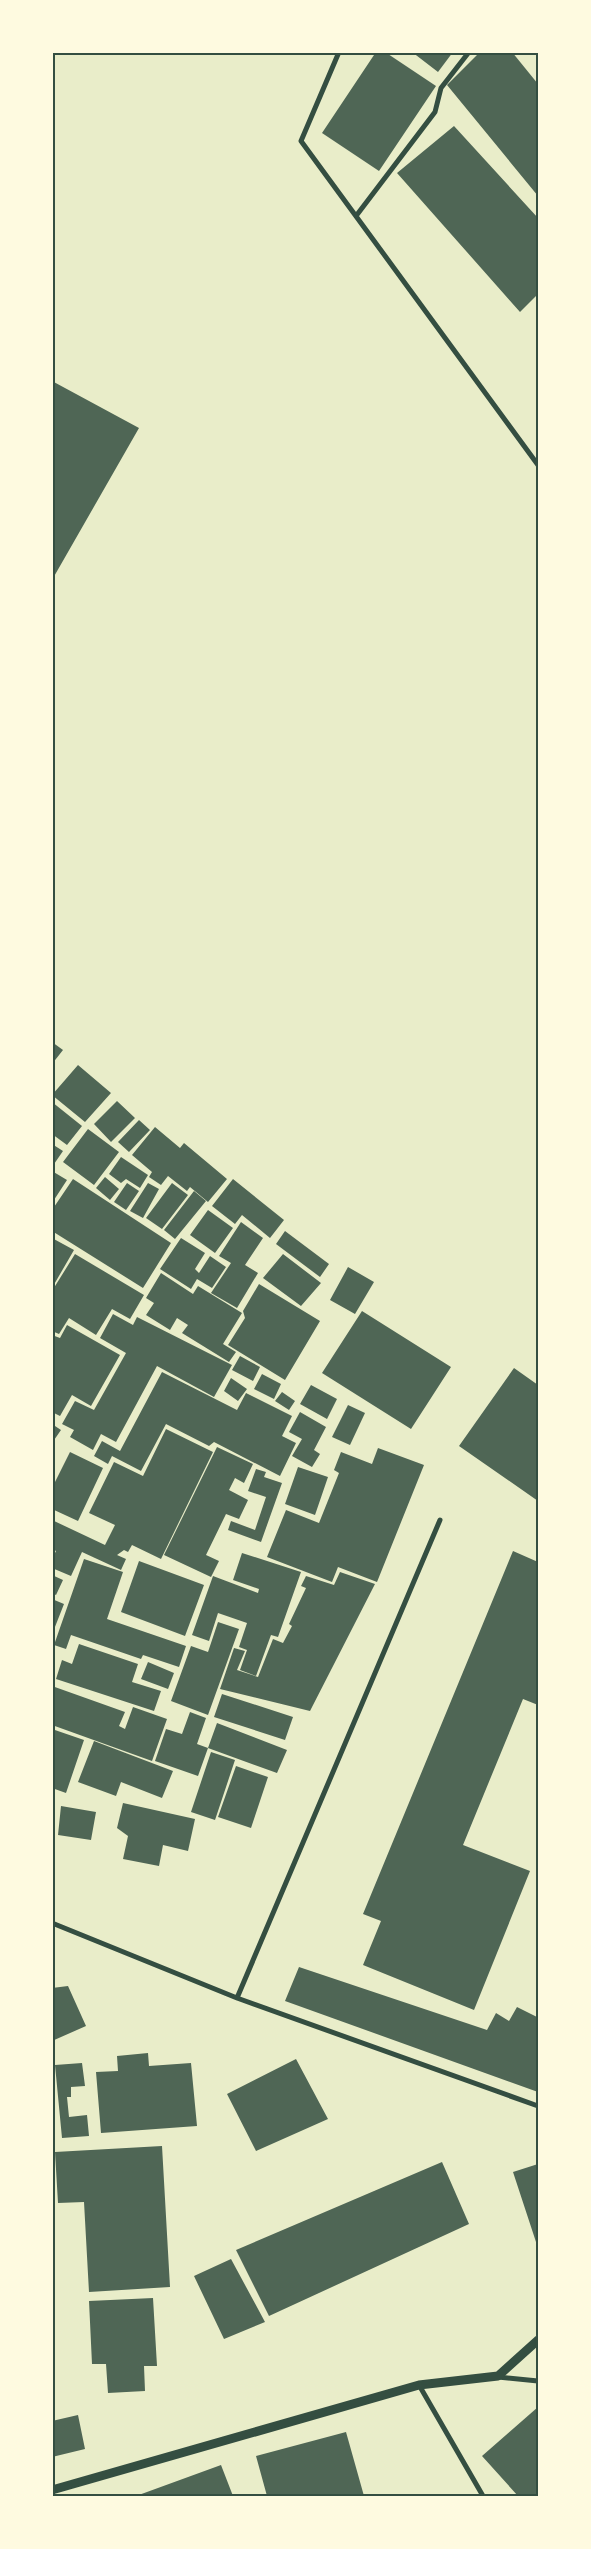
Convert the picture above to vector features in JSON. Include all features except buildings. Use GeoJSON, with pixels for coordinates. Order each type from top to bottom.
{"type":"FeatureCollection","features":[{"type":"Feature","properties":{"kind":"street"},"geometry":{"type":"LineString","coordinates":[[339,52],[301,140],[538,465]]}},
{"type":"Feature","properties":{"kind":"street"},"geometry":{"type":"LineString","coordinates":[[356,216],[435,112],[441,88],[468,52]]}},
{"type":"Feature","properties":{"kind":"street"},"geometry":{"type":"LineString","coordinates":[[237,1998],[440,1520]]}},
{"type":"Feature","properties":{"kind":"street"},"geometry":{"type":"LineString","coordinates":[[52,1923],[237,1998],[538,2106]]}},
{"type":"Feature","properties":{"kind":"street"},"geometry":{"type":"LineString","coordinates":[[498,2376],[538,2340]]}},
{"type":"Feature","properties":{"kind":"street"},"geometry":{"type":"LineString","coordinates":[[52,2490],[418,2385],[498,2376],[538,2381]]}},
{"type":"Feature","properties":{"kind":"street"},"geometry":{"type":"LineString","coordinates":[[418,2385],[483,2496]]}}]}
